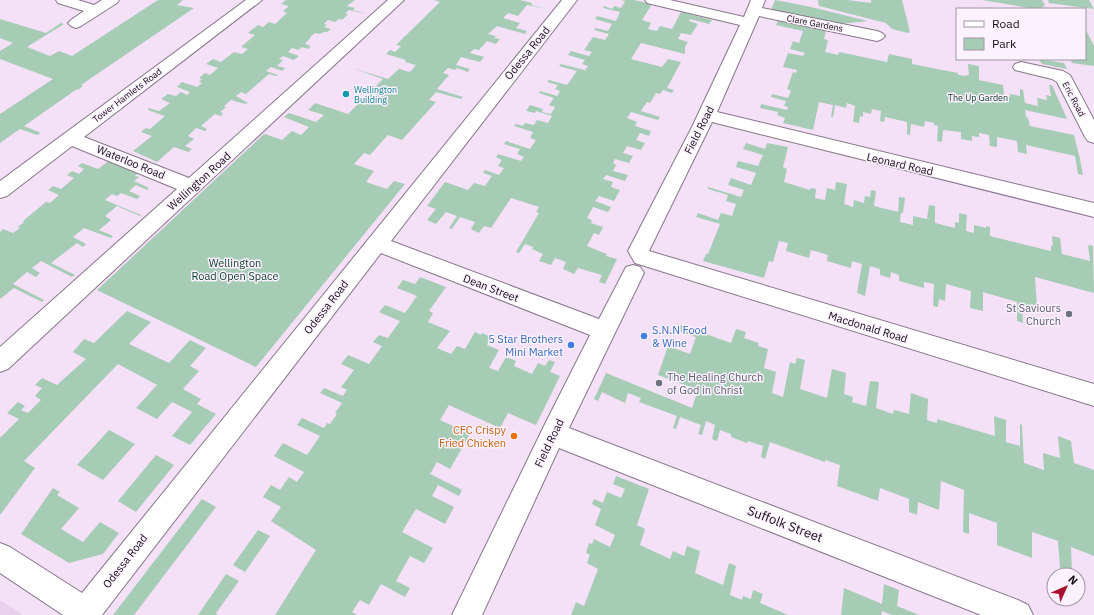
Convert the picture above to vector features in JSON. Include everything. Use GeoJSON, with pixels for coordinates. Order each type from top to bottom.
{"type":"FeatureCollection","features":[{"type":"Feature","properties":{"kind":"street"},"geometry":{"type":"LineString","coordinates":[[63,0],[96,10]]}},
{"type":"Feature","properties":{"kind":"street"},"geometry":{"type":"LineString","coordinates":[[76,23],[112,0]]}},
{"type":"Feature","properties":{"kind":"street","name":"Tower Hamlets Road"},"geometry":{"type":"LineString","coordinates":[[0,191],[255,0]]}},
{"type":"Feature","properties":{"kind":"street","name":"Wellington Road"},"geometry":{"type":"LineString","coordinates":[[0,362],[397,0]]}},
{"type":"Feature","properties":{"kind":"street","name":"Odessa Road"},"geometry":{"type":"LineString","coordinates":[[84,613],[570,0]]}},
{"type":"Feature","properties":{"kind":"street","name":"Clare Gardens"},"geometry":{"type":"LineString","coordinates":[[652,0],[754,11],[877,36]]}},
{"type":"Feature","properties":{"kind":"street","name":"Field Road"},"geometry":{"type":"LineString","coordinates":[[467,615],[553,434],[638,265],[638,251],[707,114],[754,11]]}},
{"type":"Feature","properties":{"kind":"street","name":"Eric Road"},"geometry":{"type":"LineString","coordinates":[[1021,68],[1057,75],[1064,79],[1094,137]]}},
{"type":"Feature","properties":{"kind":"street","name":"Leonard Road"},"geometry":{"type":"LineString","coordinates":[[707,114],[808,141],[1094,210]]}},
{"type":"Feature","properties":{"kind":"street","name":"Waterloo Road"},"geometry":{"type":"LineString","coordinates":[[69,138],[192,187]]}},
{"type":"Feature","properties":{"kind":"street","name":"Dean Street"},"geometry":{"type":"LineString","coordinates":[[376,243],[605,331]]}},
{"type":"Feature","properties":{"kind":"street","name":"Macdonald Road"},"geometry":{"type":"LineString","coordinates":[[638,265],[753,292],[1094,395]]}},
{"type":"Feature","properties":{"kind":"street","name":"Suffolk Street"},"geometry":{"type":"LineString","coordinates":[[553,434],[1005,612]]}},
{"type":"Feature","properties":{"kind":"street"},"geometry":{"type":"LineString","coordinates":[[0,557],[84,613]]}},
{"type":"Feature","properties":{"kind":"shaded area"},"geometry":{"type":"Polygon","coordinates":[[[0,600],[23,615],[0,615],[0,600]]]}},
{"type":"Feature","properties":{"kind":"green space"},"geometry":{"type":"Polygon","coordinates":[[[158,0],[183,0],[177,5],[194,8],[81,85],[83,86],[78,90],[77,89],[24,126],[41,133],[37,135],[20,129],[0,143],[0,114],[53,79],[0,59],[0,51],[13,43],[0,38],[0,19],[46,33],[61,23],[64,24],[27,47],[50,56],[59,51],[72,56],[158,0]]]}},
{"type":"Feature","properties":{"kind":"green space"},"geometry":{"type":"Polygon","coordinates":[[[286,0],[355,0],[347,6],[355,8],[353,10],[366,14],[349,10],[345,13],[348,14],[342,20],[339,19],[335,22],[328,20],[324,24],[327,25],[324,27],[331,29],[320,34],[315,33],[310,37],[305,44],[311,46],[308,49],[302,47],[298,50],[292,48],[288,52],[299,56],[294,60],[283,56],[279,59],[283,60],[277,66],[285,68],[282,71],[271,67],[266,71],[278,75],[276,76],[269,74],[246,94],[241,92],[236,96],[248,103],[245,104],[231,100],[220,112],[223,113],[221,116],[215,114],[201,126],[207,129],[205,131],[196,128],[188,136],[194,139],[185,146],[192,149],[188,152],[174,147],[157,162],[133,151],[152,136],[141,132],[146,128],[150,129],[165,116],[148,110],[149,108],[159,111],[170,103],[161,99],[168,94],[176,96],[181,92],[187,95],[190,92],[177,87],[182,82],[197,87],[202,83],[199,82],[202,79],[199,78],[205,73],[210,75],[218,68],[206,64],[213,59],[221,62],[234,52],[242,54],[248,49],[241,47],[255,35],[248,33],[258,25],[263,27],[269,22],[275,24],[287,13],[283,11],[289,6],[281,4],[286,0]]]}},
{"type":"Feature","properties":{"kind":"green space","name":"Wellington Road Open Space"},"geometry":{"type":"Polygon","coordinates":[[[434,0],[520,0],[532,3],[531,5],[547,9],[527,5],[518,16],[508,13],[503,18],[520,23],[516,28],[527,31],[525,34],[497,26],[488,34],[496,36],[494,38],[500,39],[496,44],[487,41],[479,50],[474,49],[470,53],[484,57],[480,62],[461,57],[456,65],[470,69],[468,72],[457,68],[455,70],[448,68],[443,73],[449,75],[437,89],[463,97],[461,99],[436,92],[429,100],[436,102],[402,140],[388,135],[370,155],[364,153],[354,164],[374,171],[366,182],[387,189],[394,181],[405,184],[256,367],[97,290],[263,135],[265,134],[282,140],[292,131],[301,135],[309,127],[284,117],[289,113],[316,122],[324,115],[308,110],[315,103],[348,114],[383,79],[352,68],[388,79],[399,69],[410,72],[416,65],[405,62],[406,60],[386,54],[390,50],[395,52],[401,46],[396,45],[440,2],[434,0]]]}},
{"type":"Feature","properties":{"kind":"green space"},"geometry":{"type":"Polygon","coordinates":[[[621,0],[634,0],[652,4],[642,20],[651,23],[648,29],[657,31],[660,26],[672,29],[681,12],[712,20],[709,24],[690,19],[689,21],[698,24],[691,35],[681,33],[678,39],[688,42],[685,47],[685,54],[641,43],[631,59],[662,67],[668,59],[681,62],[667,88],[674,90],[672,93],[663,90],[660,94],[656,93],[650,103],[647,102],[641,111],[660,117],[658,120],[631,112],[627,118],[637,122],[635,126],[651,131],[649,136],[640,133],[636,140],[645,143],[641,150],[627,146],[623,153],[633,156],[629,163],[615,159],[613,163],[616,165],[613,171],[628,175],[625,181],[606,175],[603,179],[613,182],[611,187],[620,190],[614,201],[599,196],[595,201],[611,207],[608,212],[593,207],[587,218],[592,220],[591,223],[603,227],[599,235],[594,233],[587,246],[607,254],[606,256],[617,259],[605,284],[599,282],[602,275],[578,268],[574,274],[563,269],[566,262],[555,258],[551,265],[539,261],[543,254],[532,249],[533,247],[525,244],[519,253],[516,252],[539,213],[536,212],[539,207],[511,198],[491,228],[484,226],[479,233],[471,229],[475,222],[460,217],[452,229],[449,228],[457,216],[446,212],[436,224],[427,220],[436,209],[427,206],[445,182],[468,190],[474,183],[485,186],[492,176],[483,173],[485,170],[499,175],[504,168],[498,166],[502,160],[496,157],[498,154],[521,161],[524,157],[517,154],[520,149],[504,144],[506,141],[530,149],[536,140],[530,138],[533,132],[514,126],[516,124],[523,126],[525,123],[534,125],[537,120],[548,123],[552,116],[536,111],[535,113],[526,111],[530,105],[543,109],[542,112],[551,114],[555,107],[549,105],[554,98],[539,93],[540,91],[557,96],[560,91],[555,89],[558,85],[547,82],[549,80],[567,85],[577,71],[559,66],[561,64],[585,70],[588,66],[582,64],[585,60],[568,55],[571,51],[589,56],[592,52],[584,50],[593,37],[605,40],[609,34],[594,30],[596,28],[608,31],[612,24],[595,19],[597,16],[616,21],[620,12],[603,8],[604,6],[612,9],[614,6],[621,8],[625,1],[621,0]]]}},
{"type":"Feature","properties":{"kind":"green space"},"geometry":{"type":"Polygon","coordinates":[[[775,0],[868,21],[841,24],[771,10],[775,0]]]}},
{"type":"Feature","properties":{"kind":"green space"},"geometry":{"type":"Polygon","coordinates":[[[818,0],[847,0],[871,3],[871,0],[902,0],[910,32],[908,33],[892,29],[886,23],[819,6],[818,0]]]}},
{"type":"Feature","properties":{"kind":"green space"},"geometry":{"type":"Polygon","coordinates":[[[982,0],[1042,0],[1045,5],[1041,8],[1029,8],[982,0]]]}},
{"type":"Feature","properties":{"kind":"green space"},"geometry":{"type":"Polygon","coordinates":[[[1048,0],[1089,0],[1094,9],[1049,3],[1048,0]]]}},
{"type":"Feature","properties":{"kind":"green space","name":"The Up Garden"},"geometry":{"type":"Polygon","coordinates":[[[778,21],[826,31],[824,39],[828,40],[825,52],[838,55],[839,52],[887,62],[889,54],[912,59],[912,64],[966,76],[969,75],[968,64],[979,66],[979,80],[1003,85],[1004,96],[1010,97],[1010,94],[1020,96],[1020,89],[1023,90],[1025,103],[1038,106],[1037,98],[1047,100],[1046,95],[1051,96],[1049,85],[1052,85],[1067,119],[1025,110],[1026,117],[1028,118],[1030,126],[1074,135],[1083,175],[1078,174],[1075,156],[1026,145],[1027,154],[1018,152],[1017,141],[997,137],[997,147],[990,146],[989,135],[979,133],[979,137],[972,136],[972,141],[961,139],[961,132],[943,130],[942,142],[937,141],[938,126],[934,125],[934,123],[925,121],[924,127],[911,124],[910,135],[907,134],[907,122],[885,117],[884,122],[880,121],[881,111],[872,109],[871,114],[863,112],[863,117],[860,116],[859,123],[853,122],[855,106],[847,103],[846,108],[835,105],[833,117],[831,117],[833,105],[819,102],[813,130],[783,123],[785,118],[777,115],[778,112],[760,108],[761,104],[787,110],[788,107],[784,106],[786,101],[771,97],[772,94],[788,98],[791,91],[787,89],[793,72],[796,73],[797,70],[783,67],[788,53],[803,56],[805,53],[790,49],[793,41],[799,43],[803,31],[776,25],[778,21]]]}},
{"type":"Feature","properties":{"kind":"green space"},"geometry":{"type":"Polygon","coordinates":[[[1086,30],[1094,46],[1094,66],[1072,63],[1070,60],[1086,60],[1086,30]]]}},
{"type":"Feature","properties":{"kind":"green space"},"geometry":{"type":"Polygon","coordinates":[[[1039,60],[1064,63],[1067,69],[1042,64],[1039,60]]]}},
{"type":"Feature","properties":{"kind":"green space"},"geometry":{"type":"Polygon","coordinates":[[[746,143],[765,149],[767,143],[788,147],[783,167],[787,169],[784,182],[810,190],[811,188],[816,189],[815,198],[825,200],[827,188],[835,190],[836,182],[847,184],[844,204],[853,207],[854,200],[864,203],[865,196],[870,197],[871,190],[876,191],[874,206],[898,212],[899,197],[905,198],[900,222],[913,225],[913,216],[927,219],[929,205],[935,206],[935,223],[955,228],[955,222],[959,223],[959,213],[967,215],[966,231],[974,233],[974,225],[986,228],[986,226],[990,227],[990,236],[1051,251],[1051,245],[1053,246],[1052,236],[1060,238],[1062,254],[1090,261],[1088,245],[1093,246],[1094,293],[1035,277],[1037,308],[1022,304],[1023,323],[1017,321],[1017,302],[983,292],[983,311],[970,308],[971,291],[946,284],[945,301],[939,299],[938,307],[933,306],[934,284],[924,282],[924,288],[899,281],[899,275],[891,272],[890,278],[880,275],[880,269],[870,266],[865,296],[857,293],[862,264],[852,261],[851,268],[827,261],[828,255],[811,250],[809,258],[786,251],[788,243],[779,241],[773,262],[769,261],[764,278],[703,261],[706,254],[708,254],[720,224],[696,217],[698,213],[718,220],[721,213],[732,216],[736,204],[726,201],[728,195],[708,189],[708,187],[741,197],[744,190],[728,185],[731,178],[751,185],[756,173],[736,167],[738,161],[758,166],[763,155],[743,149],[746,143]]]}},
{"type":"Feature","properties":{"kind":"green space"},"geometry":{"type":"Polygon","coordinates":[[[109,161],[139,172],[135,176],[139,177],[134,181],[149,188],[147,190],[136,185],[129,191],[140,196],[137,199],[121,193],[117,196],[112,194],[105,200],[141,215],[140,216],[117,206],[105,216],[111,220],[99,230],[113,236],[111,238],[84,228],[73,237],[86,244],[83,247],[77,243],[51,263],[75,275],[72,277],[41,261],[32,268],[40,273],[36,277],[27,272],[13,284],[44,300],[42,302],[14,288],[0,299],[0,232],[3,229],[13,233],[20,228],[18,227],[24,222],[23,221],[46,202],[50,203],[59,195],[48,190],[53,186],[61,189],[74,178],[67,175],[72,171],[79,174],[84,169],[78,166],[82,163],[98,169],[109,161]]]}},
{"type":"Feature","properties":{"kind":"green space"},"geometry":{"type":"Polygon","coordinates":[[[420,277],[446,287],[429,311],[433,313],[428,322],[450,331],[437,348],[451,354],[457,346],[465,349],[475,332],[481,335],[482,333],[491,337],[487,345],[499,350],[489,368],[498,371],[506,357],[516,361],[514,366],[532,374],[538,363],[545,366],[549,360],[555,362],[550,372],[560,376],[536,425],[508,413],[500,428],[449,405],[440,420],[470,434],[450,469],[437,462],[430,474],[462,490],[459,496],[438,485],[432,496],[454,507],[445,524],[416,509],[402,532],[433,548],[424,563],[410,556],[396,581],[410,588],[405,597],[381,584],[369,605],[360,600],[352,612],[357,615],[275,615],[316,550],[271,521],[281,507],[263,497],[271,485],[280,490],[289,477],[297,482],[304,472],[274,456],[283,443],[307,455],[320,436],[297,425],[302,418],[324,428],[327,423],[330,424],[342,403],[320,393],[324,388],[343,396],[347,390],[341,387],[354,370],[341,364],[348,355],[369,364],[382,346],[373,342],[379,335],[388,338],[400,321],[379,312],[385,305],[405,313],[417,296],[397,288],[403,280],[415,284],[420,277]]]}},
{"type":"Feature","properties":{"kind":"green space"},"geometry":{"type":"Polygon","coordinates":[[[127,311],[151,322],[129,344],[169,363],[190,340],[206,348],[190,366],[199,371],[183,389],[201,399],[197,404],[216,414],[190,445],[172,436],[192,412],[172,402],[157,419],[136,408],[157,385],[118,364],[24,461],[35,468],[0,515],[0,438],[19,419],[7,413],[18,402],[25,406],[21,410],[28,413],[41,400],[35,396],[42,388],[35,385],[42,378],[57,385],[86,359],[73,352],[84,339],[94,343],[127,311]]]}},
{"type":"Feature","properties":{"kind":"green space"},"geometry":{"type":"Polygon","coordinates":[[[678,324],[731,343],[736,329],[746,332],[744,338],[759,343],[758,346],[768,349],[764,368],[776,372],[772,393],[783,397],[790,362],[795,364],[797,358],[805,360],[800,389],[827,398],[832,369],[846,373],[844,394],[853,397],[852,402],[866,406],[870,381],[879,382],[876,408],[893,414],[894,410],[909,414],[911,393],[928,399],[927,420],[937,423],[937,419],[995,436],[994,416],[1006,420],[1006,442],[1020,446],[1020,424],[1022,425],[1024,463],[1044,470],[1043,453],[1060,458],[1058,436],[1071,441],[1074,463],[1094,470],[1094,556],[1071,547],[1072,567],[1060,567],[1058,541],[1032,532],[1032,558],[997,545],[997,523],[969,513],[969,534],[963,532],[964,490],[941,481],[939,510],[918,502],[917,515],[909,512],[909,499],[880,488],[878,501],[837,486],[840,465],[825,460],[825,462],[770,442],[765,459],[761,457],[763,446],[748,441],[747,443],[731,437],[731,434],[720,430],[717,441],[712,439],[715,425],[706,421],[702,435],[698,434],[701,425],[680,417],[676,429],[673,428],[677,416],[639,402],[641,398],[628,393],[625,403],[602,392],[598,401],[594,399],[606,373],[692,408],[698,390],[658,375],[668,346],[690,354],[696,337],[676,330],[678,324]]]}},
{"type":"Feature","properties":{"kind":"green space"},"geometry":{"type":"Polygon","coordinates":[[[109,430],[135,444],[103,480],[77,465],[109,430]]]}},
{"type":"Feature","properties":{"kind":"green space"},"geometry":{"type":"Polygon","coordinates":[[[156,455],[174,465],[136,512],[118,501],[156,455]]]}},
{"type":"Feature","properties":{"kind":"green space"},"geometry":{"type":"Polygon","coordinates":[[[616,476],[649,489],[637,525],[645,529],[640,545],[670,559],[673,551],[684,556],[687,546],[700,551],[695,573],[723,585],[729,563],[736,566],[730,595],[742,600],[743,596],[751,599],[753,590],[763,594],[760,603],[788,615],[571,615],[576,602],[584,606],[598,569],[587,563],[590,555],[586,553],[589,543],[592,544],[594,539],[610,547],[615,535],[595,525],[601,509],[592,504],[594,499],[603,503],[607,492],[621,498],[625,489],[613,484],[616,476]]]}},
{"type":"Feature","properties":{"kind":"green space"},"geometry":{"type":"Polygon","coordinates":[[[53,488],[60,492],[57,495],[79,508],[61,529],[83,542],[100,522],[119,533],[103,554],[69,563],[21,534],[53,488]]]}},
{"type":"Feature","properties":{"kind":"green space"},"geometry":{"type":"Polygon","coordinates":[[[202,499],[216,507],[134,615],[113,615],[202,499]]]}},
{"type":"Feature","properties":{"kind":"green space"},"geometry":{"type":"Polygon","coordinates":[[[258,530],[270,536],[245,572],[233,565],[258,530]]]}},
{"type":"Feature","properties":{"kind":"green space"},"geometry":{"type":"Polygon","coordinates":[[[226,574],[239,581],[216,613],[218,615],[198,615],[226,574]]]}},
{"type":"Feature","properties":{"kind":"green space"},"geometry":{"type":"Polygon","coordinates":[[[884,584],[899,590],[897,606],[919,615],[892,615],[882,611],[881,615],[841,615],[844,588],[882,604],[884,584]]]}},
{"type":"Feature","properties":{"kind":"place","name":"Wellington Building"},"geometry":{"type":"Point","coordinates":[346,94]}},
{"type":"Feature","properties":{"kind":"place","name":"St Saviours Church"},"geometry":{"type":"Point","coordinates":[1069,314]}},
{"type":"Feature","properties":{"kind":"place","name":"S.N.N Food & Wine"},"geometry":{"type":"Point","coordinates":[644,336]}},
{"type":"Feature","properties":{"kind":"place","name":"5 Star Brothers Mini Market"},"geometry":{"type":"Point","coordinates":[571,345]}},
{"type":"Feature","properties":{"kind":"place","name":"The Healing Church of God in Christ"},"geometry":{"type":"Point","coordinates":[659,383]}},
{"type":"Feature","properties":{"kind":"place","name":"CFC Crispy Fried Chicken"},"geometry":{"type":"Point","coordinates":[514,436]}}]}
